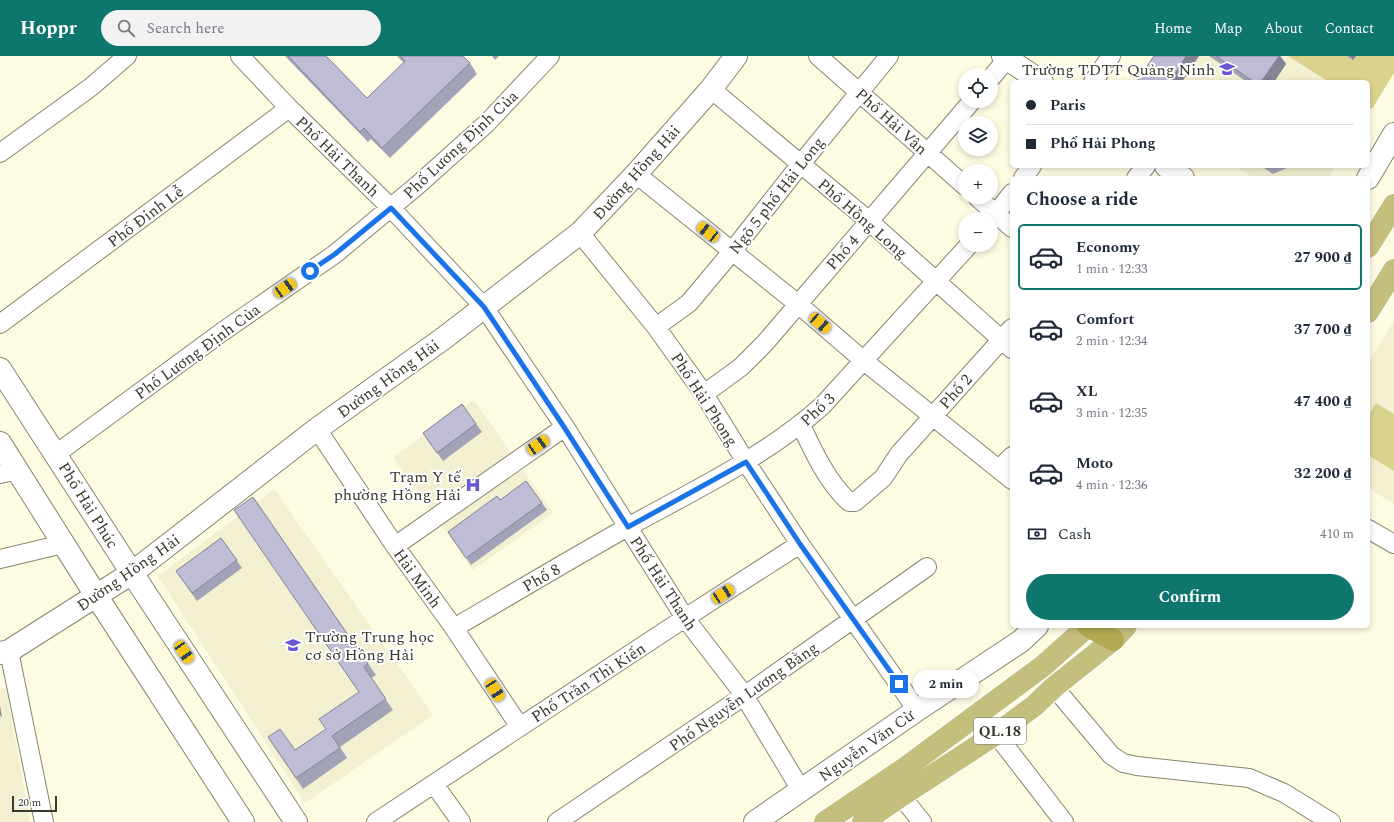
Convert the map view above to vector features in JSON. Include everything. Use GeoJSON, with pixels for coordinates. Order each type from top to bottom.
{"type":"FeatureCollection","features":[{"type":"Feature","properties":{"kind":"highway"},"geometry":{"type":"LineString","coordinates":[[1097,628],[1119,633]]}},
{"type":"Feature","properties":{"kind":"main road"},"geometry":{"type":"LineString","coordinates":[[1370,244],[1394,205]]}},
{"type":"Feature","properties":{"kind":"main road"},"geometry":{"type":"LineString","coordinates":[[1370,309],[1394,270]]}},
{"type":"Feature","properties":{"kind":"main road","name":"QL.18"},"geometry":{"type":"LineString","coordinates":[[825,822],[904,768],[1043,666],[1086,628]]}},
{"type":"Feature","properties":{"kind":"main road","name":"QL.18"},"geometry":{"type":"LineString","coordinates":[[863,822],[996,734],[1034,706],[1054,686],[1119,633]]}},
{"type":"Feature","properties":{"kind":"street"},"geometry":{"type":"LineString","coordinates":[[3,145],[91,87],[127,56]]}},
{"type":"Feature","properties":{"kind":"street","name":"Phố Hải Thanh"},"geometry":{"type":"LineString","coordinates":[[240,56],[289,108],[391,208],[484,307],[564,427],[685,618],[744,696],[801,790]]}},
{"type":"Feature","properties":{"kind":"street","name":"Phố Lương Định Của"},"geometry":{"type":"LineString","coordinates":[[56,454],[222,332],[335,254],[391,208],[487,123],[550,56]]}},
{"type":"Feature","properties":{"kind":"street","name":"Đường Hồng Hải"},"geometry":{"type":"LineString","coordinates":[[4,652],[97,597],[132,573],[317,429],[444,338],[580,233],[636,174],[711,89],[736,56]]}},
{"type":"Feature","properties":{"kind":"street","name":"Phố Hải Vân"},"geometry":{"type":"LineString","coordinates":[[818,56],[958,180]]}},
{"type":"Feature","properties":{"kind":"street","name":"Ngõ 5 phố Hải Long"},"geometry":{"type":"LineString","coordinates":[[656,327],[689,303],[889,56]]}},
{"type":"Feature","properties":{"kind":"street"},"geometry":{"type":"LineString","coordinates":[[1094,80],[1111,56]]}},
{"type":"Feature","properties":{"kind":"street"},"geometry":{"type":"LineString","coordinates":[[998,68],[1005,58],[1039,80]]}},
{"type":"Feature","properties":{"kind":"street","name":"Phố Hồng Long"},"geometry":{"type":"LineString","coordinates":[[711,89],[800,165],[869,221],[937,282],[1009,339]]}},
{"type":"Feature","properties":{"kind":"street","name":"Phố Đinh Lễ"},"geometry":{"type":"LineString","coordinates":[[0,324],[289,108]]}},
{"type":"Feature","properties":{"kind":"street","name":"Phố 4"},"geometry":{"type":"LineString","coordinates":[[704,394],[741,367],[765,343],[966,108]]}},
{"type":"Feature","properties":{"kind":"street"},"geometry":{"type":"LineString","coordinates":[[1369,176],[1394,134]]}},
{"type":"Feature","properties":{"kind":"street"},"geometry":{"type":"LineString","coordinates":[[1138,176],[1144,168]]}},
{"type":"Feature","properties":{"kind":"street"},"geometry":{"type":"LineString","coordinates":[[1169,168],[1180,176]]}},
{"type":"Feature","properties":{"kind":"street"},"geometry":{"type":"LineString","coordinates":[[636,174],[798,304],[932,417],[1006,475],[1010,462]]}},
{"type":"Feature","properties":{"kind":"street"},"geometry":{"type":"LineString","coordinates":[[998,212],[1010,196]]}},
{"type":"Feature","properties":{"kind":"street"},"geometry":{"type":"LineString","coordinates":[[983,204],[990,212]]}},
{"type":"Feature","properties":{"kind":"street"},"geometry":{"type":"LineString","coordinates":[[998,219],[1010,227]]}},
{"type":"Feature","properties":{"kind":"street","name":"Phố Hải Phong"},"geometry":{"type":"LineString","coordinates":[[580,233],[656,327],[704,394],[746,462],[800,544],[917,710]]}},
{"type":"Feature","properties":{"kind":"street","name":"Phố 3"},"geometry":{"type":"LineString","coordinates":[[628,527],[746,462],[801,425],[822,406],[963,252]]}},
{"type":"Feature","properties":{"kind":"street","name":"Phố 2"},"geometry":{"type":"LineString","coordinates":[[801,425],[818,460],[841,494],[849,502],[855,502],[882,478],[899,454],[932,417],[1009,339]]}},
{"type":"Feature","properties":{"kind":"street","name":"Phố Hải Phúc"},"geometry":{"type":"LineString","coordinates":[[0,369],[296,822]]}},
{"type":"Feature","properties":{"kind":"street"},"geometry":{"type":"LineString","coordinates":[[395,546],[564,427]]}},
{"type":"Feature","properties":{"kind":"street","name":"Hải Minh"},"geometry":{"type":"LineString","coordinates":[[317,429],[395,546],[454,628],[520,727]]}},
{"type":"Feature","properties":{"kind":"street"},"geometry":{"type":"LineString","coordinates":[[0,443],[9,472],[63,544],[243,822]]}},
{"type":"Feature","properties":{"kind":"street","name":"Phố 8"},"geometry":{"type":"LineString","coordinates":[[454,628],[628,527]]}},
{"type":"Feature","properties":{"kind":"street"},"geometry":{"type":"LineString","coordinates":[[1370,530],[1394,544]]}},
{"type":"Feature","properties":{"kind":"street"},"geometry":{"type":"LineString","coordinates":[[0,559],[63,544]]}},
{"type":"Feature","properties":{"kind":"street","name":"Phố Trần Thì Kiến"},"geometry":{"type":"LineString","coordinates":[[376,822],[800,544]]}},
{"type":"Feature","properties":{"kind":"street","name":"Phố Nguyễn Lương Bằng"},"geometry":{"type":"LineString","coordinates":[[557,822],[744,696],[927,568]]}},
{"type":"Feature","properties":{"kind":"street","name":"Nguyễn Văn Cừ"},"geometry":{"type":"LineString","coordinates":[[755,822],[917,710],[1021,641],[1035,628]]}},
{"type":"Feature","properties":{"kind":"street"},"geometry":{"type":"LineString","coordinates":[[4,652],[44,822]]}},
{"type":"Feature","properties":{"kind":"street"},"geometry":{"type":"LineString","coordinates":[[1054,686],[1111,755],[1123,763],[1137,766],[1249,778],[1284,793],[1331,822]]}},
{"type":"Feature","properties":{"kind":"street"},"geometry":{"type":"LineString","coordinates":[[996,734],[1064,822]]}},
{"type":"Feature","properties":{"kind":"street"},"geometry":{"type":"LineString","coordinates":[[434,784],[461,822]]}},
{"type":"Feature","properties":{"kind":"street"},"geometry":{"type":"LineString","coordinates":[[901,796],[922,822]]}},
{"type":"Feature","properties":{"kind":"shaded area","name":"Trường TDTT Quảng Ninh"},"geometry":{"type":"Polygon","coordinates":[[[1153,56],[1288,56],[1326,80],[1138,80],[1153,56]]]}},
{"type":"Feature","properties":{"kind":"shaded area"},"geometry":{"type":"Polygon","coordinates":[[[1288,56],[1394,56],[1394,73],[1372,109],[1370,108],[1370,80],[1326,80],[1288,56]]]}},
{"type":"Feature","properties":{"kind":"shaded area"},"geometry":{"type":"Polygon","coordinates":[[[1238,168],[1335,168],[1329,176],[1251,176],[1238,168]]]}},
{"type":"Feature","properties":{"kind":"shaded area"},"geometry":{"type":"Polygon","coordinates":[[[1394,321],[1394,504],[1370,489],[1370,360],[1394,321]]]}},
{"type":"Feature","properties":{"kind":"shaded area","name":"Trạm Y tế phường Hồng Hải"},"geometry":{"type":"Polygon","coordinates":[[[474,400],[553,513],[473,570],[393,457],[474,400]]]}},
{"type":"Feature","properties":{"kind":"shaded area"},"geometry":{"type":"Polygon","coordinates":[[[1376,403],[1394,414],[1394,471],[1370,456],[1370,413],[1376,403]]]}},
{"type":"Feature","properties":{"kind":"shaded area","name":"Trường Trung học cơ sở Hồng Hải"},"geometry":{"type":"Polygon","coordinates":[[[274,489],[433,715],[305,803],[158,576],[274,489]]]}},
{"type":"Feature","properties":{"kind":"shaded area"},"geometry":{"type":"Polygon","coordinates":[[[6,688],[30,822],[0,822],[0,689],[6,688]]]}},
{"type":"Feature","properties":{"kind":"building"},"geometry":{"type":"Polygon","coordinates":[[[288,56],[326,56],[367,98],[405,61],[400,56],[463,56],[470,63],[382,148],[364,128],[360,132],[288,56]]]}},
{"type":"Feature","properties":{"kind":"building"},"geometry":{"type":"Polygon","coordinates":[[[1154,56],[1186,56],[1171,80],[1138,80],[1154,56]]]}},
{"type":"Feature","properties":{"kind":"building"},"geometry":{"type":"Polygon","coordinates":[[[1216,56],[1279,56],[1262,80],[1251,80],[1216,56]]]}},
{"type":"Feature","properties":{"kind":"building"},"geometry":{"type":"Polygon","coordinates":[[[462,404],[476,424],[437,453],[423,433],[462,404]]]}},
{"type":"Feature","properties":{"kind":"building"},"geometry":{"type":"Polygon","coordinates":[[[526,481],[542,503],[466,558],[448,532],[497,496],[500,500],[526,481]]]}},
{"type":"Feature","properties":{"kind":"building"},"geometry":{"type":"Polygon","coordinates":[[[253,497],[368,664],[364,667],[386,699],[332,736],[340,748],[296,778],[268,737],[280,729],[295,750],[326,729],[319,719],[359,692],[234,510],[253,497]]]}},
{"type":"Feature","properties":{"kind":"building"},"geometry":{"type":"Polygon","coordinates":[[[221,538],[237,560],[192,593],[176,571],[221,538]]]}},
{"type":"Feature","properties":{"kind":"place","name":"Trường TDTT Quảng Ninh"},"geometry":{"type":"Point","coordinates":[1227,69]}},
{"type":"Feature","properties":{"kind":"place","name":"Trạm Y tế phường Hồng Hải"},"geometry":{"type":"Point","coordinates":[473,485]}},
{"type":"Feature","properties":{"kind":"place","name":"Trường Trung học cơ sở Hồng Hải"},"geometry":{"type":"Point","coordinates":[293,645]}},
{"type":"Feature","properties":{"kind":"route"},"geometry":{"type":"LineString","coordinates":[[310,271],[335,254],[391,208],[484,307],[564,427],[628,527],[746,462],[800,544],[899,684]]}}]}
